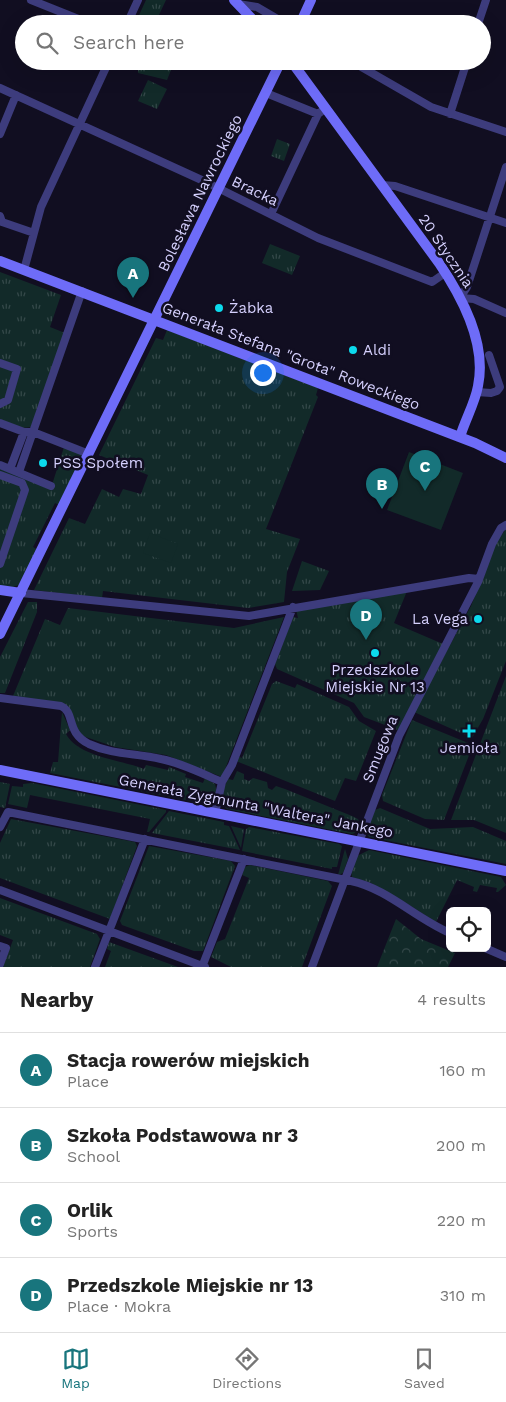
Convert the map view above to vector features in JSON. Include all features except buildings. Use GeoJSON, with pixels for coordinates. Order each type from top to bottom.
{"type":"FeatureCollection","features":[{"type":"Feature","properties":{"kind":"street"},"geometry":{"type":"LineString","coordinates":[[30,0],[68,15]]}},
{"type":"Feature","properties":{"kind":"street"},"geometry":{"type":"LineString","coordinates":[[131,15],[138,0]]}},
{"type":"Feature","properties":{"kind":"street"},"geometry":{"type":"LineString","coordinates":[[304,15],[311,0]]}},
{"type":"Feature","properties":{"kind":"street"},"geometry":{"type":"LineString","coordinates":[[481,15],[486,0]]}},
{"type":"Feature","properties":{"kind":"street"},"geometry":{"type":"LineString","coordinates":[[236,2],[248,15]]}},
{"type":"Feature","properties":{"kind":"street"},"geometry":{"type":"LineString","coordinates":[[236,2],[257,7],[271,15]]}},
{"type":"Feature","properties":{"kind":"street"},"geometry":{"type":"LineString","coordinates":[[24,270],[41,207],[106,70]]}},
{"type":"Feature","properties":{"kind":"street","name":"Bolesława Nawrockiego"},"geometry":{"type":"LineString","coordinates":[[0,634],[277,70]]}},
{"type":"Feature","properties":{"kind":"street","name":"20 Stycznia"},"geometry":{"type":"LineString","coordinates":[[297,70],[322,111],[382,185],[445,273],[460,298],[480,359],[477,392],[460,437]]}},
{"type":"Feature","properties":{"kind":"street"},"geometry":{"type":"LineString","coordinates":[[367,70],[431,107],[506,132]]}},
{"type":"Feature","properties":{"kind":"street"},"geometry":{"type":"LineString","coordinates":[[450,114],[464,70]]}},
{"type":"Feature","properties":{"kind":"street","name":"Bracka"},"geometry":{"type":"LineString","coordinates":[[0,88],[219,189],[318,238],[432,282],[445,273]]}},
{"type":"Feature","properties":{"kind":"street"},"geometry":{"type":"LineString","coordinates":[[266,93],[322,111],[271,214]]}},
{"type":"Feature","properties":{"kind":"street"},"geometry":{"type":"LineString","coordinates":[[0,134],[16,95]]}},
{"type":"Feature","properties":{"kind":"street"},"geometry":{"type":"LineString","coordinates":[[506,167],[467,287],[460,298],[474,299],[506,313]]}},
{"type":"Feature","properties":{"kind":"street"},"geometry":{"type":"LineString","coordinates":[[382,185],[392,185],[506,223]]}},
{"type":"Feature","properties":{"kind":"street"},"geometry":{"type":"LineString","coordinates":[[0,216],[2,222],[34,233]]}},
{"type":"Feature","properties":{"kind":"street","name":"Generała Stefana \"Grota\" Roweckiego"},"geometry":{"type":"LineString","coordinates":[[0,260],[460,437]]}},
{"type":"Feature","properties":{"kind":"street"},"geometry":{"type":"LineString","coordinates":[[19,472],[82,291]]}},
{"type":"Feature","properties":{"kind":"street"},"geometry":{"type":"LineString","coordinates":[[488,355],[500,387],[497,391]]}},
{"type":"Feature","properties":{"kind":"street"},"geometry":{"type":"LineString","coordinates":[[0,363],[17,369],[8,400],[0,402]]}},
{"type":"Feature","properties":{"kind":"street"},"geometry":{"type":"LineString","coordinates":[[477,392],[491,393],[503,391],[506,393]]}},
{"type":"Feature","properties":{"kind":"street"},"geometry":{"type":"LineString","coordinates":[[0,423],[24,432],[34,432],[89,454]]}},
{"type":"Feature","properties":{"kind":"street"},"geometry":{"type":"LineString","coordinates":[[10,469],[24,432]]}},
{"type":"Feature","properties":{"kind":"street"},"geometry":{"type":"LineString","coordinates":[[460,437],[506,458]]}},
{"type":"Feature","properties":{"kind":"street"},"geometry":{"type":"LineString","coordinates":[[0,465],[51,486]]}},
{"type":"Feature","properties":{"kind":"street"},"geometry":{"type":"LineString","coordinates":[[0,475],[22,483],[25,490],[0,564]]}},
{"type":"Feature","properties":{"kind":"street","name":"Smugowa"},"geometry":{"type":"LineString","coordinates":[[312,967],[399,736],[479,579],[492,544],[506,525]]}},
{"type":"Feature","properties":{"kind":"street"},"geometry":{"type":"LineString","coordinates":[[0,590],[249,616],[293,607],[479,579]]}},
{"type":"Feature","properties":{"kind":"street"},"geometry":{"type":"LineString","coordinates":[[215,813],[222,782],[232,765],[293,607]]}},
{"type":"Feature","properties":{"kind":"street"},"geometry":{"type":"LineString","coordinates":[[0,698],[60,706],[67,711],[74,732],[90,744],[128,756],[162,759],[222,782]]}},
{"type":"Feature","properties":{"kind":"street","name":"Generała Zygmunta \"Waltera\" Jankego"},"geometry":{"type":"LineString","coordinates":[[0,770],[506,871]]}},
{"type":"Feature","properties":{"kind":"street"},"geometry":{"type":"LineString","coordinates":[[0,827],[8,812],[346,879],[374,888],[430,924],[446,931]]}},
{"type":"Feature","properties":{"kind":"street"},"geometry":{"type":"LineString","coordinates":[[96,967],[145,839]]}},
{"type":"Feature","properties":{"kind":"street"},"geometry":{"type":"LineString","coordinates":[[0,890],[203,967],[244,859]]}},
{"type":"Feature","properties":{"kind":"street"},"geometry":{"type":"LineString","coordinates":[[0,946],[6,948],[0,964]]}},
{"type":"Feature","properties":{"kind":"street"},"geometry":{"type":"LineString","coordinates":[[491,951],[506,957]]}},
{"type":"Feature","properties":{"kind":"green space"},"geometry":{"type":"Polygon","coordinates":[[[146,0],[166,0],[159,15],[139,15],[146,0]]]}},
{"type":"Feature","properties":{"kind":"green space"},"geometry":{"type":"Polygon","coordinates":[[[138,70],[171,70],[167,80],[138,73],[138,70]]]}},
{"type":"Feature","properties":{"kind":"green space"},"geometry":{"type":"Polygon","coordinates":[[[148,80],[167,89],[157,109],[138,101],[148,80]]]}},
{"type":"Feature","properties":{"kind":"green space"},"geometry":{"type":"Polygon","coordinates":[[[277,139],[290,144],[284,161],[271,156],[277,139]]]}},
{"type":"Feature","properties":{"kind":"green space"},"geometry":{"type":"Polygon","coordinates":[[[270,244],[300,256],[292,275],[262,263],[270,244]]]}},
{"type":"Feature","properties":{"kind":"green space"},"geometry":{"type":"Polygon","coordinates":[[[0,272],[61,295],[50,327],[65,333],[31,427],[22,428],[0,420],[0,272]]]}},
{"type":"Feature","properties":{"kind":"green space"},"geometry":{"type":"Polygon","coordinates":[[[167,330],[318,388],[316,395],[318,397],[266,529],[300,539],[287,572],[284,602],[248,608],[103,591],[102,598],[34,590],[69,518],[85,524],[102,489],[119,497],[123,489],[141,494],[148,475],[99,455],[156,338],[163,340],[167,330]]]}},
{"type":"Feature","properties":{"kind":"green space"},"geometry":{"type":"Polygon","coordinates":[[[64,447],[81,453],[82,456],[59,505],[55,503],[33,547],[38,550],[19,585],[13,587],[0,586],[0,468],[51,488],[64,447]]]}},
{"type":"Feature","properties":{"kind":"green space"},"geometry":{"type":"Polygon","coordinates":[[[409,452],[463,473],[441,530],[387,510],[409,452]]]}},
{"type":"Feature","properties":{"kind":"green space"},"geometry":{"type":"Polygon","coordinates":[[[506,529],[506,661],[483,719],[472,738],[414,712],[471,606],[497,541],[506,529]]]}},
{"type":"Feature","properties":{"kind":"green space"},"geometry":{"type":"Polygon","coordinates":[[[150,533],[178,544],[171,563],[143,553],[150,533]]]}},
{"type":"Feature","properties":{"kind":"green space"},"geometry":{"type":"Polygon","coordinates":[[[302,561],[329,571],[320,590],[292,591],[302,561]]]}},
{"type":"Feature","properties":{"kind":"green space"},"geometry":{"type":"Polygon","coordinates":[[[407,591],[394,623],[443,644],[398,730],[364,717],[354,703],[277,669],[275,664],[293,617],[298,618],[296,609],[407,591]]]}},
{"type":"Feature","properties":{"kind":"green space"},"geometry":{"type":"Polygon","coordinates":[[[28,602],[37,602],[37,612],[5,693],[0,693],[0,657],[28,602]]]}},
{"type":"Feature","properties":{"kind":"green space"},"geometry":{"type":"Polygon","coordinates":[[[68,608],[234,628],[284,617],[222,777],[166,755],[115,747],[80,735],[68,706],[13,696],[45,619],[60,625],[68,608]]]}},
{"type":"Feature","properties":{"kind":"green space"},"geometry":{"type":"Polygon","coordinates":[[[506,676],[506,833],[474,820],[451,820],[506,676]]]}},
{"type":"Feature","properties":{"kind":"green space"},"geometry":{"type":"Polygon","coordinates":[[[276,681],[295,688],[297,684],[349,707],[359,721],[376,731],[356,781],[345,778],[335,801],[236,761],[237,756],[242,758],[272,684],[276,681]]]}},
{"type":"Feature","properties":{"kind":"green space"},"geometry":{"type":"Polygon","coordinates":[[[62,712],[70,730],[66,734],[80,748],[101,757],[144,769],[146,765],[168,770],[169,767],[186,774],[185,777],[203,783],[205,778],[215,784],[217,793],[206,804],[50,773],[53,762],[58,762],[62,712]]]}},
{"type":"Feature","properties":{"kind":"green space"},"geometry":{"type":"Polygon","coordinates":[[[412,720],[473,745],[444,820],[425,819],[383,801],[382,795],[412,720]]]}},
{"type":"Feature","properties":{"kind":"green space"},"geometry":{"type":"Polygon","coordinates":[[[237,771],[244,774],[244,779],[249,781],[253,778],[267,782],[268,788],[272,790],[276,786],[352,816],[358,819],[361,826],[358,832],[352,834],[227,809],[222,802],[222,794],[228,779],[233,780],[237,771]]]}},
{"type":"Feature","properties":{"kind":"green space"},"geometry":{"type":"Polygon","coordinates":[[[0,782],[10,784],[5,808],[0,807],[0,782]]]}},
{"type":"Feature","properties":{"kind":"green space"},"geometry":{"type":"Polygon","coordinates":[[[32,783],[166,810],[166,812],[147,832],[150,819],[30,795],[27,808],[8,804],[12,786],[23,787],[23,784],[32,783]]]}},
{"type":"Feature","properties":{"kind":"green space"},"geometry":{"type":"Polygon","coordinates":[[[380,808],[430,829],[473,827],[506,841],[506,864],[369,837],[366,833],[375,810],[380,808]]]}},
{"type":"Feature","properties":{"kind":"green space"},"geometry":{"type":"Polygon","coordinates":[[[169,811],[224,822],[224,825],[229,826],[240,850],[152,833],[169,811]]]}},
{"type":"Feature","properties":{"kind":"green space"},"geometry":{"type":"Polygon","coordinates":[[[11,819],[135,842],[137,846],[110,919],[0,878],[0,843],[11,819]]]}},
{"type":"Feature","properties":{"kind":"green space"},"geometry":{"type":"Polygon","coordinates":[[[231,826],[244,829],[241,848],[231,826]]]}},
{"type":"Feature","properties":{"kind":"green space"},"geometry":{"type":"Polygon","coordinates":[[[249,827],[339,844],[342,846],[337,867],[332,867],[332,869],[242,851],[246,829],[249,827]]]}},
{"type":"Feature","properties":{"kind":"green space"},"geometry":{"type":"Polygon","coordinates":[[[149,846],[231,861],[235,866],[203,951],[194,951],[122,925],[120,921],[149,846]]]}},
{"type":"Feature","properties":{"kind":"green space"},"geometry":{"type":"Polygon","coordinates":[[[345,849],[348,859],[343,873],[338,875],[345,849]]]}},
{"type":"Feature","properties":{"kind":"green space"},"geometry":{"type":"Polygon","coordinates":[[[369,850],[501,877],[506,885],[496,892],[497,888],[480,885],[477,892],[473,891],[474,887],[457,880],[436,922],[395,896],[393,898],[371,883],[352,877],[351,871],[357,856],[369,850]]]}},
{"type":"Feature","properties":{"kind":"green space"},"geometry":{"type":"Polygon","coordinates":[[[250,865],[328,881],[332,886],[302,967],[231,967],[211,957],[217,942],[225,939],[249,878],[242,875],[245,867],[250,865]]]}},
{"type":"Feature","properties":{"kind":"green space"},"geometry":{"type":"Polygon","coordinates":[[[0,898],[97,934],[100,939],[90,967],[3,967],[13,940],[0,935],[0,898]]]}},
{"type":"Feature","properties":{"kind":"green space"},"geometry":{"type":"Polygon","coordinates":[[[396,919],[421,939],[446,949],[446,952],[455,953],[448,967],[377,967],[396,919]]]}},
{"type":"Feature","properties":{"kind":"green space"},"geometry":{"type":"Polygon","coordinates":[[[109,942],[178,967],[105,967],[111,951],[107,949],[109,942]]]}},
{"type":"Feature","properties":{"kind":"place","name":"Stacja rowerów miejskich"},"geometry":{"type":"Point","coordinates":[133,298]}},
{"type":"Feature","properties":{"kind":"place","name":"Żabka"},"geometry":{"type":"Point","coordinates":[219,308]}},
{"type":"Feature","properties":{"kind":"place","name":"Aldi"},"geometry":{"type":"Point","coordinates":[353,350]}},
{"type":"Feature","properties":{"kind":"place","name":"PSS Społem"},"geometry":{"type":"Point","coordinates":[43,463]}},
{"type":"Feature","properties":{"kind":"place","name":"Orlik"},"geometry":{"type":"Point","coordinates":[425,491]}},
{"type":"Feature","properties":{"kind":"place","name":"Szkoła Podstawowa nr 3"},"geometry":{"type":"Point","coordinates":[382,509]}},
{"type":"Feature","properties":{"kind":"place","name":"La Vega"},"geometry":{"type":"Point","coordinates":[478,619]}},
{"type":"Feature","properties":{"kind":"place","name":"Przedszkole Miejskie nr 13"},"geometry":{"type":"Point","coordinates":[366,640]}},
{"type":"Feature","properties":{"kind":"place","name":"Przedszkole Miejskie Nr 13"},"geometry":{"type":"Point","coordinates":[375,653]}},
{"type":"Feature","properties":{"kind":"place","name":"Jemioła"},"geometry":{"type":"Point","coordinates":[469,731]}}]}
